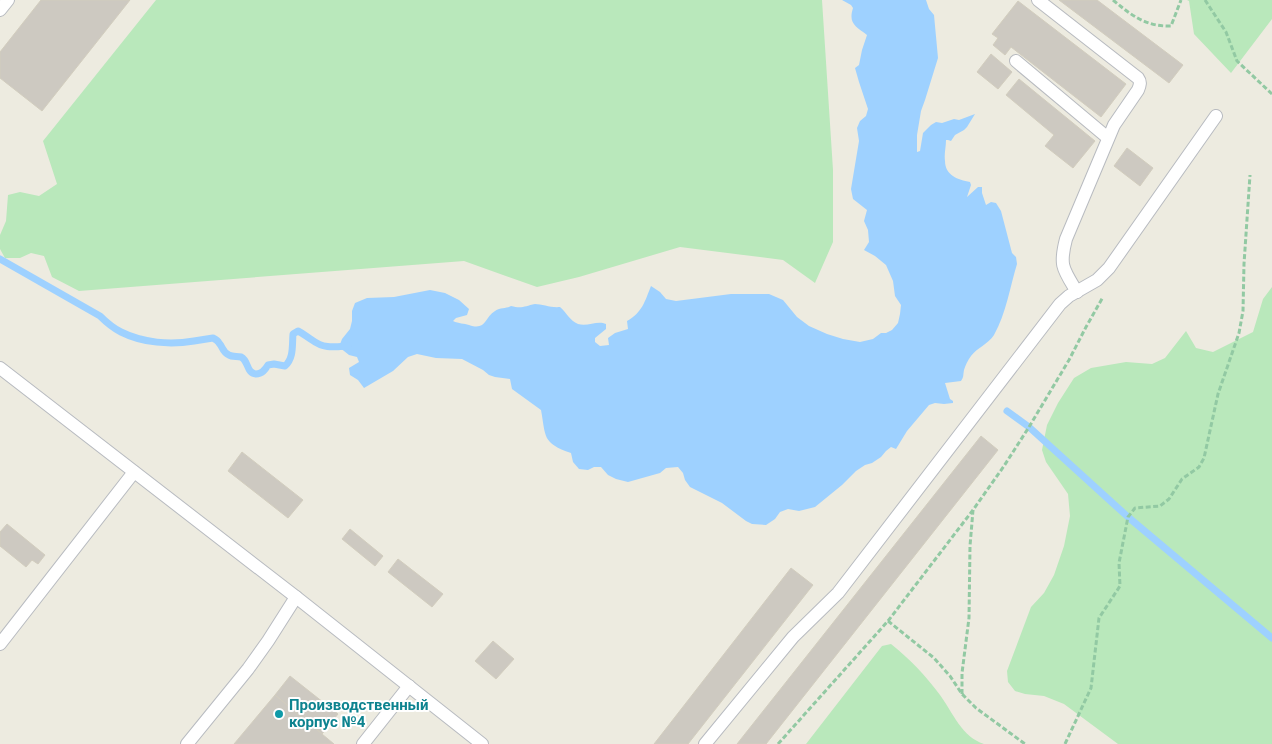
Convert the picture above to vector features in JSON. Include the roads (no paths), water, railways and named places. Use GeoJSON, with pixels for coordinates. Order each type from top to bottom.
{"type":"FeatureCollection","features":[{"type":"Feature","properties":{"kind":"lane"},"geometry":{"type":"LineString","coordinates":[[0,10],[8,0]]}},
{"type":"Feature","properties":{"kind":"lane"},"geometry":{"type":"LineString","coordinates":[[1038,0],[1140,81],[1138,90],[1121,113],[1108,138],[1066,239],[1062,259],[1064,270],[1078,292]]}},
{"type":"Feature","properties":{"kind":"lane"},"geometry":{"type":"LineString","coordinates":[[1016,61],[1108,138]]}},
{"type":"Feature","properties":{"kind":"lane"},"geometry":{"type":"LineString","coordinates":[[705,744],[793,636],[838,593],[1060,304],[1069,296],[1097,280],[1110,268],[1216,116]]}},
{"type":"Feature","properties":{"kind":"lane"},"geometry":{"type":"LineString","coordinates":[[0,368],[296,597],[482,744]]}},
{"type":"Feature","properties":{"kind":"lane"},"geometry":{"type":"LineString","coordinates":[[0,644],[134,472]]}},
{"type":"Feature","properties":{"kind":"lane"},"geometry":{"type":"LineString","coordinates":[[187,744],[248,669],[296,597]]}},
{"type":"Feature","properties":{"kind":"lane"},"geometry":{"type":"LineString","coordinates":[[363,744],[409,686]]}},
{"type":"Feature","properties":{"kind":"water"},"geometry":{"type":"Polygon","coordinates":[[[842,0],[926,0],[929,9],[934,15],[938,58],[921,111],[917,135],[917,152],[920,151],[923,133],[931,125],[936,122],[942,123],[954,119],[959,120],[975,114],[964,130],[955,135],[951,141],[946,140],[945,156],[947,170],[953,176],[970,182],[971,185],[967,197],[978,187],[982,187],[986,205],[991,202],[996,203],[1001,211],[1012,253],[1016,257],[1017,264],[1005,309],[994,335],[971,356],[961,381],[945,383],[953,403],[929,405],[907,431],[896,449],[891,447],[881,457],[856,471],[815,507],[799,511],[788,509],[780,512],[775,519],[766,525],[752,524],[722,503],[690,487],[678,467],[666,468],[660,473],[628,482],[608,475],[601,467],[594,467],[588,470],[579,469],[573,462],[571,453],[550,442],[545,433],[541,410],[512,389],[510,379],[489,375],[462,359],[436,358],[417,354],[408,357],[393,371],[364,388],[358,380],[350,375],[349,368],[359,362],[357,357],[349,355],[339,347],[342,339],[350,329],[355,303],[367,298],[394,297],[430,290],[445,293],[459,300],[469,309],[467,315],[456,318],[453,321],[475,326],[482,325],[497,310],[511,306],[521,307],[535,304],[560,307],[578,324],[606,324],[606,329],[595,338],[595,342],[600,346],[609,345],[608,338],[615,333],[628,329],[627,321],[640,310],[651,286],[666,299],[676,301],[731,294],[769,294],[783,300],[797,317],[809,326],[843,339],[860,342],[873,339],[881,333],[892,330],[898,323],[901,305],[895,296],[893,281],[886,265],[864,250],[869,242],[868,230],[864,221],[867,210],[853,199],[851,189],[859,141],[857,128],[860,121],[866,116],[868,109],[855,68],[859,65],[867,35],[856,27],[852,21],[853,8],[851,5],[842,0]]]}},
{"type":"Feature","properties":{"kind":"waterway"},"geometry":{"type":"LineString","coordinates":[[0,259],[100,316],[110,325],[129,336],[147,341],[166,343],[213,338],[227,354],[244,359],[249,369],[256,374],[263,371],[268,365],[285,366],[288,363],[291,355],[293,334],[298,331],[321,345],[329,347],[348,346]]}},
{"type":"Feature","properties":{"kind":"waterway"},"geometry":{"type":"LineString","coordinates":[[1007,411],[1029,427],[1128,517],[1272,638]]}},
{"type":"Feature","properties":{"kind":"place","name":"Производственный корпус №4"},"geometry":{"type":"Point","coordinates":[279,714]}}]}
